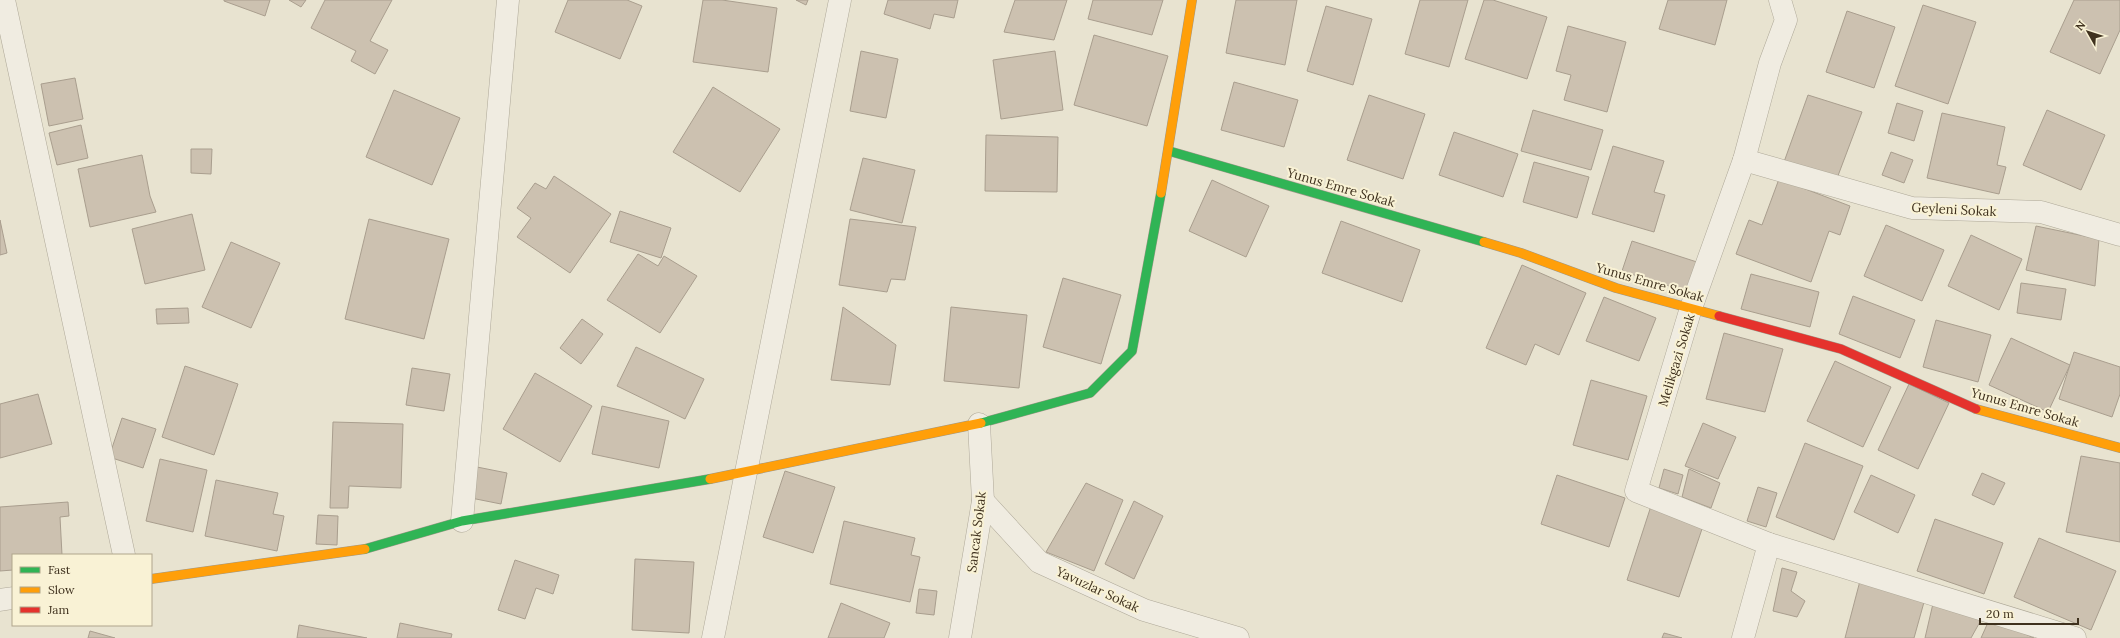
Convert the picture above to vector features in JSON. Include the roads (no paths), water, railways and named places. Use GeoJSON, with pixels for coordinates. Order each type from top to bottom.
{"type":"FeatureCollection","features":[{"type":"Feature","properties":{"kind":"street"},"geometry":{"type":"LineString","coordinates":[[4,0],[124,554]]}},
{"type":"Feature","properties":{"kind":"street"},"geometry":{"type":"LineString","coordinates":[[462,521],[508,0]]}},
{"type":"Feature","properties":{"kind":"street"},"geometry":{"type":"LineString","coordinates":[[713,638],[840,0]]}},
{"type":"Feature","properties":{"kind":"street"},"geometry":{"type":"LineString","coordinates":[[152,579],[364,549],[462,521],[746,473],[979,424],[1090,393],[1132,350],[1169,151],[1192,0]]}},
{"type":"Feature","properties":{"kind":"street","name":"Melikgazi Sokak"},"geometry":{"type":"LineString","coordinates":[[1769,544],[1636,491],[1692,308],[1744,160],[1770,63],[1786,20],[1780,0]]}},
{"type":"Feature","properties":{"kind":"street","name":"Yunus Emre Sokak"},"geometry":{"type":"LineString","coordinates":[[1169,151],[1520,253],[1616,288],[1841,349],[1979,410],[2120,448]]}},
{"type":"Feature","properties":{"kind":"street","name":"Geyleni Sokak"},"geometry":{"type":"LineString","coordinates":[[1744,160],[1912,208],[2041,212],[2120,235]]}},
{"type":"Feature","properties":{"kind":"street","name":"Sancak Sokak"},"geometry":{"type":"LineString","coordinates":[[960,638],[982,501],[979,424]]}},
{"type":"Feature","properties":{"kind":"street","name":"Yavuzlar Sokak"},"geometry":{"type":"LineString","coordinates":[[982,501],[1039,562],[1144,610],[1238,638]]}},
{"type":"Feature","properties":{"kind":"street"},"geometry":{"type":"LineString","coordinates":[[1743,638],[1769,544],[2075,638]]}},
{"type":"Feature","properties":{"kind":"street"},"geometry":{"type":"LineString","coordinates":[[0,600],[12,598]]}}]}
